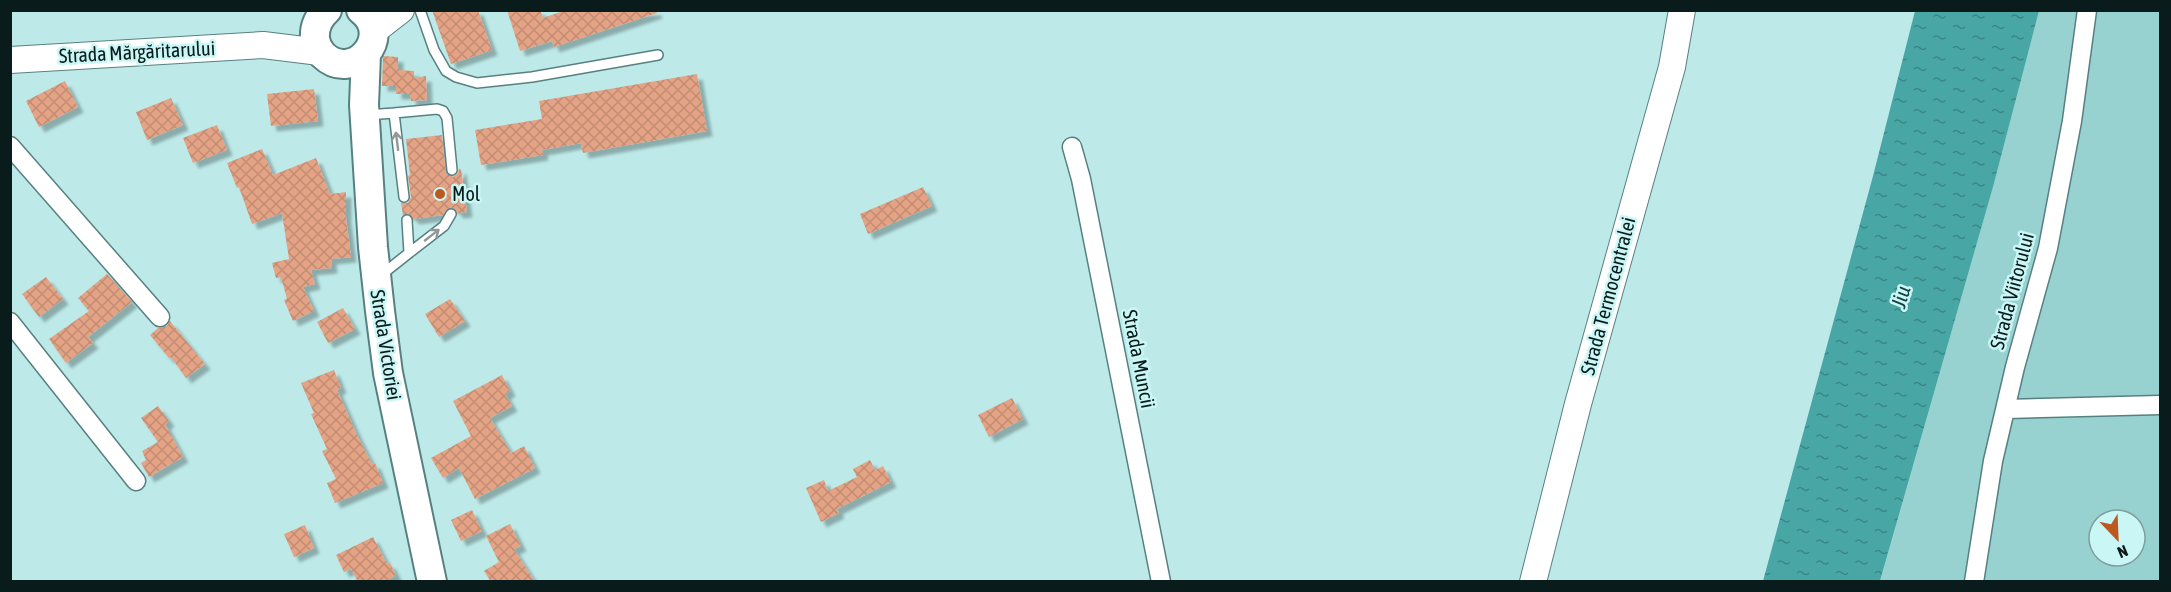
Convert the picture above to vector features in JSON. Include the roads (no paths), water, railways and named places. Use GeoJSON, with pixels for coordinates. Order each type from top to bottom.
{"type":"FeatureCollection","features":[{"type":"Feature","properties":{"kind":"main road"},"geometry":{"type":"LineString","coordinates":[[322,16],[314,33],[316,43],[324,56],[349,82],[365,110]]}},
{"type":"Feature","properties":{"kind":"main road"},"geometry":{"type":"LineString","coordinates":[[324,56],[338,64],[358,61],[369,21]]}},
{"type":"Feature","properties":{"kind":"main road","name":"Strada Victoriei"},"geometry":{"type":"LineString","coordinates":[[369,21],[365,110],[376,279],[388,373],[432,582]]}},
{"type":"Feature","properties":{"kind":"street"},"geometry":{"type":"LineString","coordinates":[[369,21],[401,10]]}},
{"type":"Feature","properties":{"kind":"street","name":"Strada Termocentralei"},"geometry":{"type":"LineString","coordinates":[[1533,582],[1578,404],[1672,67],[1682,10]]}},
{"type":"Feature","properties":{"kind":"street","name":"Strada Viitorului"},"geometry":{"type":"LineString","coordinates":[[1974,582],[1993,461],[2015,367],[2048,248],[2072,121],[2087,10]]}},
{"type":"Feature","properties":{"kind":"street","name":"Strada Mărgăritarului"},"geometry":{"type":"LineString","coordinates":[[263,45],[322,16]]}},
{"type":"Feature","properties":{"kind":"street","name":"Strada Mărgăritarului"},"geometry":{"type":"LineString","coordinates":[[10,60],[263,45],[324,56]]}},
{"type":"Feature","properties":{"kind":"street"},"geometry":{"type":"LineString","coordinates":[[10,146],[160,317]]}},
{"type":"Feature","properties":{"kind":"street","name":"Strada Muncii"},"geometry":{"type":"LineString","coordinates":[[1072,147],[1083,190],[1161,582]]}},
{"type":"Feature","properties":{"kind":"street"},"geometry":{"type":"LineString","coordinates":[[10,322],[136,481]]}},
{"type":"Feature","properties":{"kind":"street"},"geometry":{"type":"LineString","coordinates":[[2006,409],[2160,405]]}},
{"type":"Feature","properties":{"kind":"lane"},"geometry":{"type":"LineString","coordinates":[[420,10],[434,50],[446,71],[477,83],[532,77],[657,55]]}},
{"type":"Feature","properties":{"kind":"lane"},"geometry":{"type":"LineString","coordinates":[[365,110],[394,113],[437,109],[443,111],[447,118],[452,170]]}},
{"type":"Feature","properties":{"kind":"lane"},"geometry":{"type":"LineString","coordinates":[[394,113],[404,197]]}},
{"type":"Feature","properties":{"kind":"lane"},"geometry":{"type":"LineString","coordinates":[[376,279],[444,226],[451,214]]}},
{"type":"Feature","properties":{"kind":"lane"},"geometry":{"type":"LineString","coordinates":[[407,220],[409,253]]}},
{"type":"Feature","properties":{"kind":"water","name":"Jiu"},"geometry":{"type":"Polygon","coordinates":[[[1915,11],[2039,11],[1993,187],[1880,581],[1763,581],[1873,176],[1915,11]]]}},
{"type":"Feature","properties":{"kind":"place","name":"Mol"},"geometry":{"type":"Point","coordinates":[440,194]}}]}
